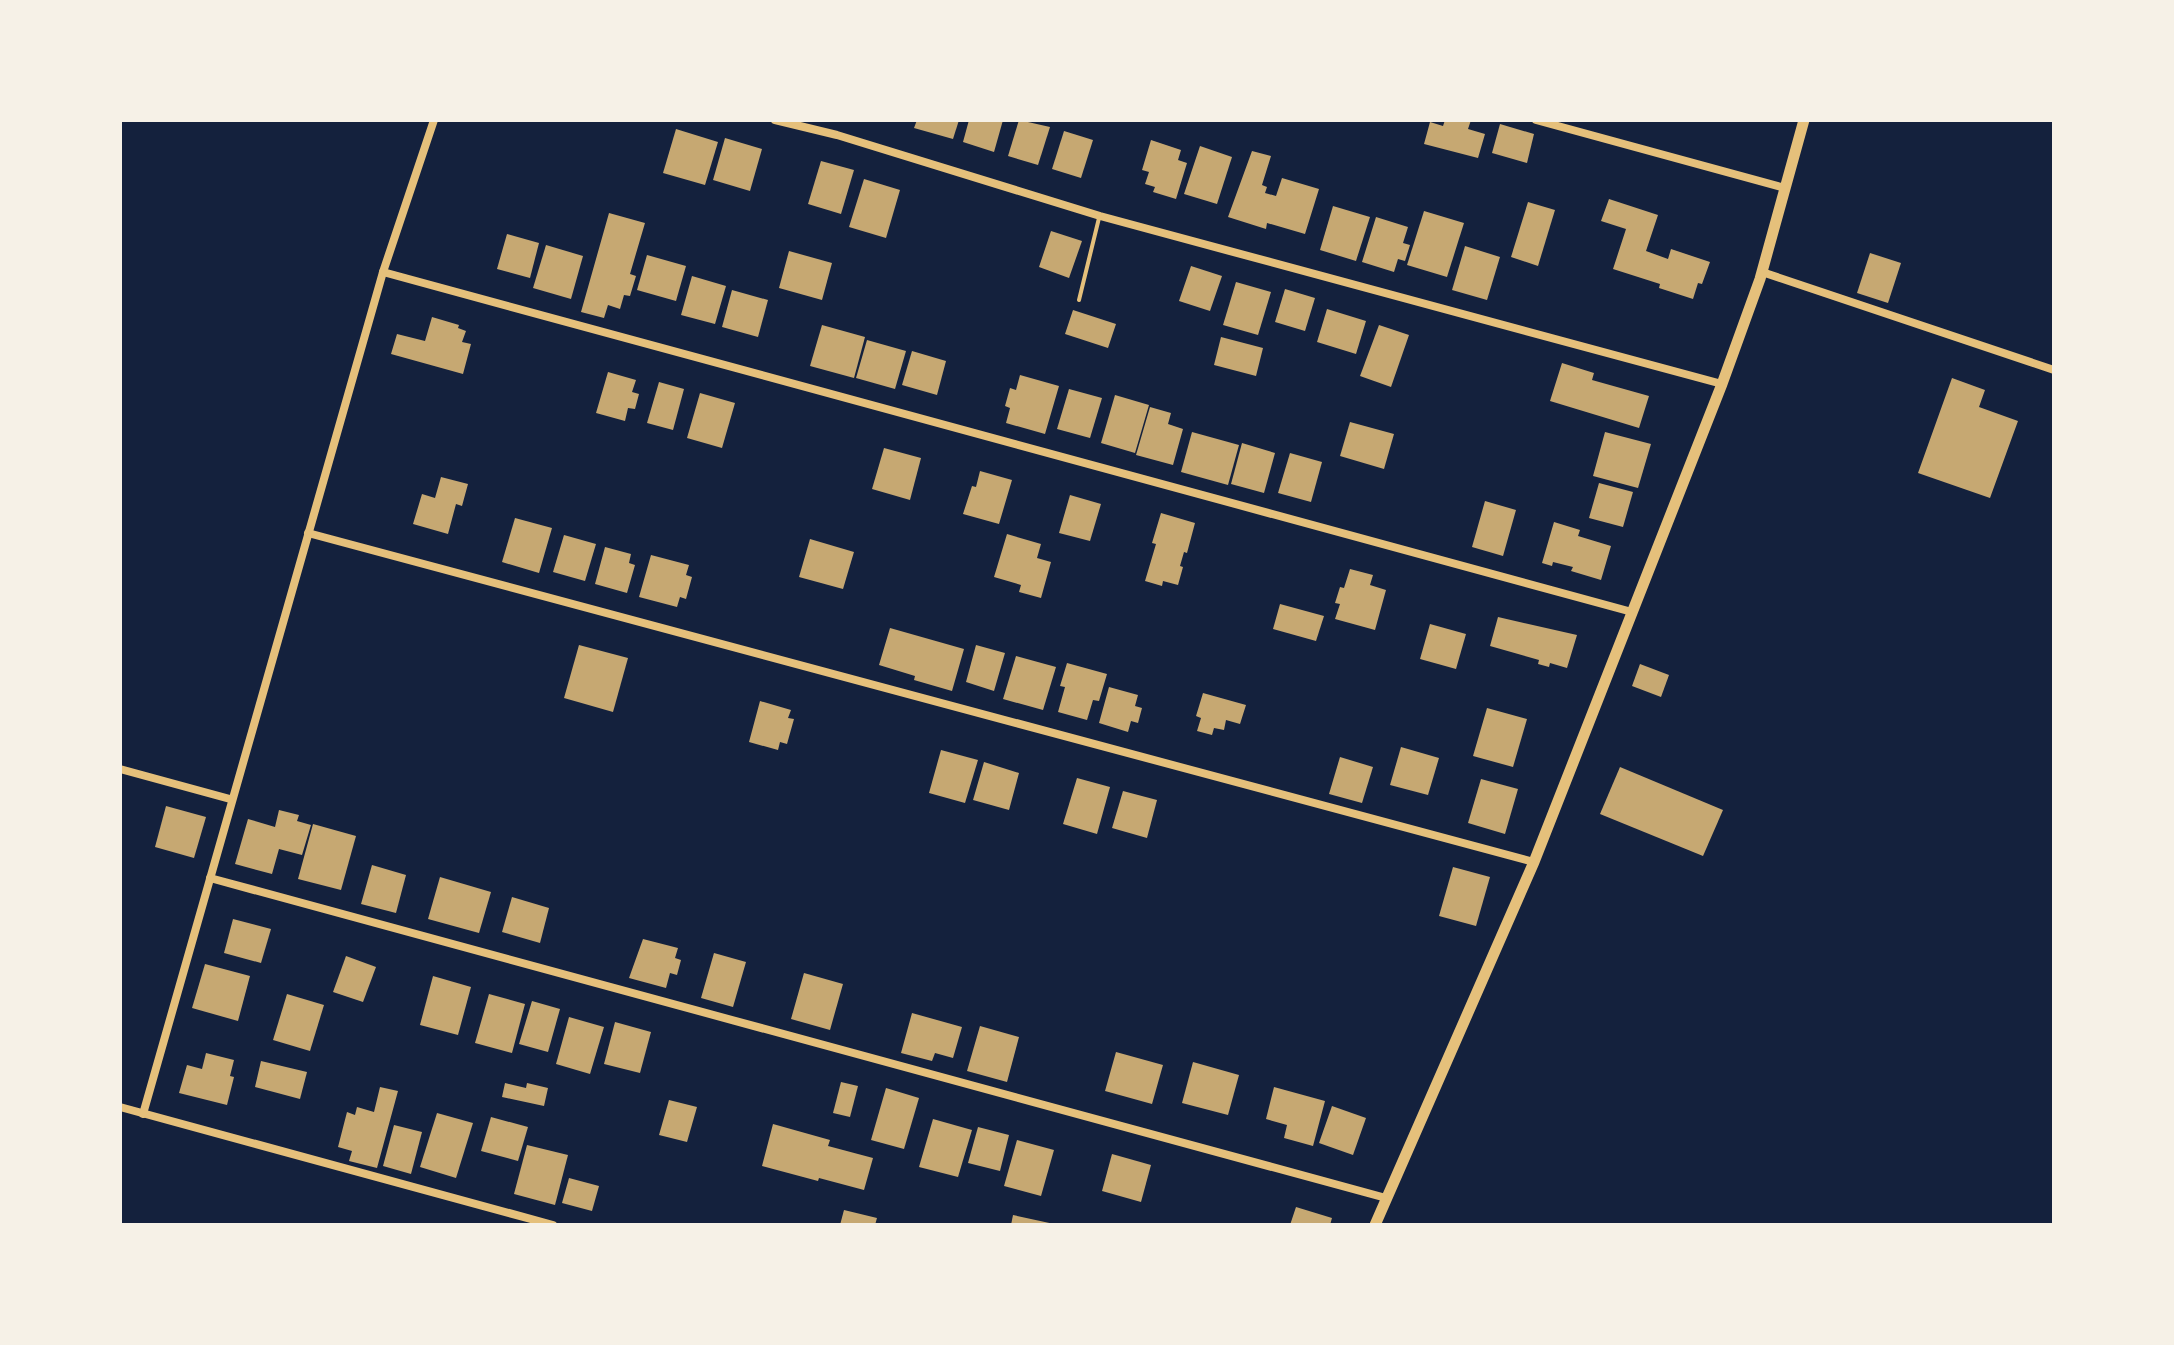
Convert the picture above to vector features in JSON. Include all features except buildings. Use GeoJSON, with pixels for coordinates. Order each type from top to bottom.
{"type":"FeatureCollection","features":[{"type":"Feature","properties":{"kind":"street"},"geometry":{"type":"LineString","coordinates":[[143,1114],[230,799],[383,272],[434,120]]}},
{"type":"Feature","properties":{"kind":"street"},"geometry":{"type":"LineString","coordinates":[[775,120],[837,135],[1100,216],[1722,384]]}},
{"type":"Feature","properties":{"kind":"street"},"geometry":{"type":"LineString","coordinates":[[1536,120],[1785,188]]}},
{"type":"Feature","properties":{"kind":"street"},"geometry":{"type":"LineString","coordinates":[[1375,1225],[1534,862],[1722,384],[1762,272],[1804,120]]}},
{"type":"Feature","properties":{"kind":"street"},"geometry":{"type":"LineString","coordinates":[[383,272],[1632,612]]}},
{"type":"Feature","properties":{"kind":"street"},"geometry":{"type":"LineString","coordinates":[[1762,272],[2054,370]]}},
{"type":"Feature","properties":{"kind":"street"},"geometry":{"type":"LineString","coordinates":[[308,533],[1534,862]]}},
{"type":"Feature","properties":{"kind":"street"},"geometry":{"type":"LineString","coordinates":[[120,769],[230,799]]}},
{"type":"Feature","properties":{"kind":"street"},"geometry":{"type":"LineString","coordinates":[[210,878],[1386,1198]]}},
{"type":"Feature","properties":{"kind":"street"},"geometry":{"type":"LineString","coordinates":[[120,1107],[553,1225]]}},
{"type":"Feature","properties":{"kind":"lane"},"geometry":{"type":"LineString","coordinates":[[1079,300],[1100,216]]}}]}
